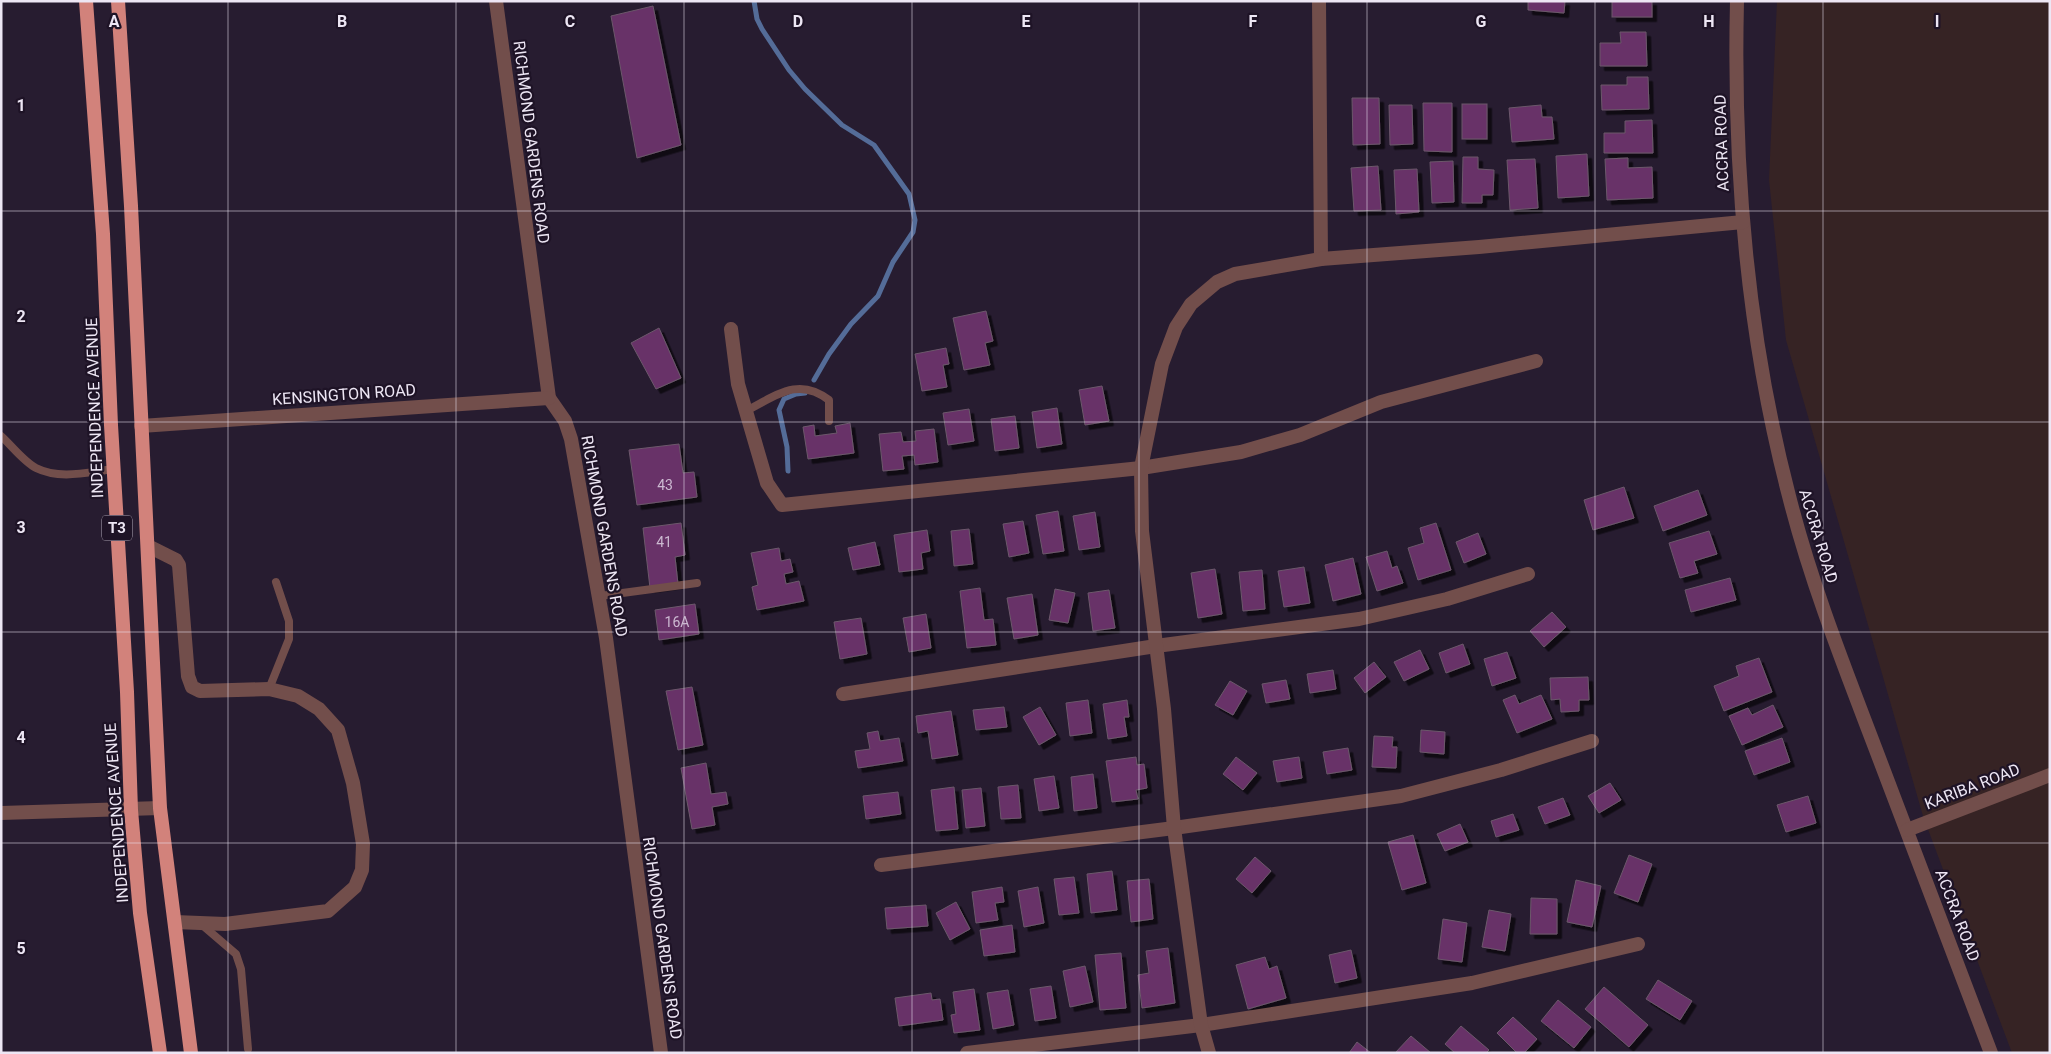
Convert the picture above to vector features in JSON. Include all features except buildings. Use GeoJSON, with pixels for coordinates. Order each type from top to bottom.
{"type":"FeatureCollection","features":[{"type":"Feature","properties":{"kind":"highway","name":"INDEPENDENCE AVENUE"},"geometry":{"type":"LineString","coordinates":[[86,1],[103,234],[127,692],[131,810],[140,913],[160,1053]]}},
{"type":"Feature","properties":{"kind":"highway","name":"T3"},"geometry":{"type":"LineString","coordinates":[[118,1],[131,206],[140,426],[148,546],[160,808],[191,1053]]}},
{"type":"Feature","properties":{"kind":"street","name":"RICHMOND GARDENS ROAD"},"geometry":{"type":"LineString","coordinates":[[496,1],[549,398],[565,421],[571,439],[600,596],[661,1053]]}},
{"type":"Feature","properties":{"kind":"street"},"geometry":{"type":"LineString","coordinates":[[1319,1],[1321,259]]}},
{"type":"Feature","properties":{"kind":"street","name":"ACCRA ROAD"},"geometry":{"type":"LineString","coordinates":[[1738,1],[1737,144],[1743,222],[1754,322],[1767,403],[1789,497],[1827,621],[1991,1053]]}},
{"type":"Feature","properties":{"kind":"street"},"geometry":{"type":"LineString","coordinates":[[1209,1053],[1201,1025],[1174,828],[1156,646],[1142,531],[1141,468],[1162,364],[1176,327],[1191,304],[1217,282],[1235,274],[1321,259],[1479,247],[1743,222]]}},
{"type":"Feature","properties":{"kind":"street"},"geometry":{"type":"LineString","coordinates":[[731,329],[738,384],[766,483],[782,505],[1141,468],[1241,452],[1300,435],[1381,402],[1536,361]]}},
{"type":"Feature","properties":{"kind":"street","name":"KENSINGTON ROAD"},"geometry":{"type":"LineString","coordinates":[[140,426],[549,398]]}},
{"type":"Feature","properties":{"kind":"street"},"geometry":{"type":"LineString","coordinates":[[148,546],[176,560],[179,565],[188,676],[192,687],[200,690],[269,689],[298,696],[319,709],[338,730],[352,783],[363,844],[362,870],[355,887],[328,911],[225,924],[175,922]]}},
{"type":"Feature","properties":{"kind":"street"},"geometry":{"type":"LineString","coordinates":[[843,694],[1156,646],[1359,619],[1446,599],[1528,574]]}},
{"type":"Feature","properties":{"kind":"street"},"geometry":{"type":"LineString","coordinates":[[881,865],[1174,828],[1402,796],[1502,770],[1592,741]]}},
{"type":"Feature","properties":{"kind":"street","name":"KARIBA ROAD"},"geometry":{"type":"LineString","coordinates":[[1906,830],[2050,775]]}},
{"type":"Feature","properties":{"kind":"street"},"geometry":{"type":"LineString","coordinates":[[1,813],[160,808]]}},
{"type":"Feature","properties":{"kind":"street"},"geometry":{"type":"LineString","coordinates":[[967,1053],[1201,1025],[1472,983],[1638,944]]}},
{"type":"Feature","properties":{"kind":"lane"},"geometry":{"type":"LineString","coordinates":[[746,411],[798,387],[818,392],[829,400],[830,421]]}},
{"type":"Feature","properties":{"kind":"lane"},"geometry":{"type":"LineString","coordinates":[[1,436],[35,468],[48,472],[62,475],[114,469]]}},
{"type":"Feature","properties":{"kind":"lane"},"geometry":{"type":"LineString","coordinates":[[269,689],[289,639],[289,621],[276,582]]}},
{"type":"Feature","properties":{"kind":"lane"},"geometry":{"type":"LineString","coordinates":[[600,596],[697,583]]}},
{"type":"Feature","properties":{"kind":"lane"},"geometry":{"type":"LineString","coordinates":[[201,924],[236,954],[240,969],[248,1049]]}},
{"type":"Feature","properties":{"kind":"shaded area"},"geometry":{"type":"Polygon","coordinates":[[[1777,1],[2050,1],[2050,1053],[2012,1053],[1923,816],[1786,340],[1769,180],[1777,1]]]}},
{"type":"Feature","properties":{"kind":"waterway"},"geometry":{"type":"LineString","coordinates":[[754,1],[757,19],[762,29],[789,70],[805,89],[842,125],[874,145],[909,194],[915,220],[913,232],[893,262],[878,296],[851,324],[829,354],[814,380]]}},
{"type":"Feature","properties":{"kind":"waterway"},"geometry":{"type":"LineString","coordinates":[[788,471],[787,447],[779,410],[784,399],[796,394],[805,393]]}}]}
